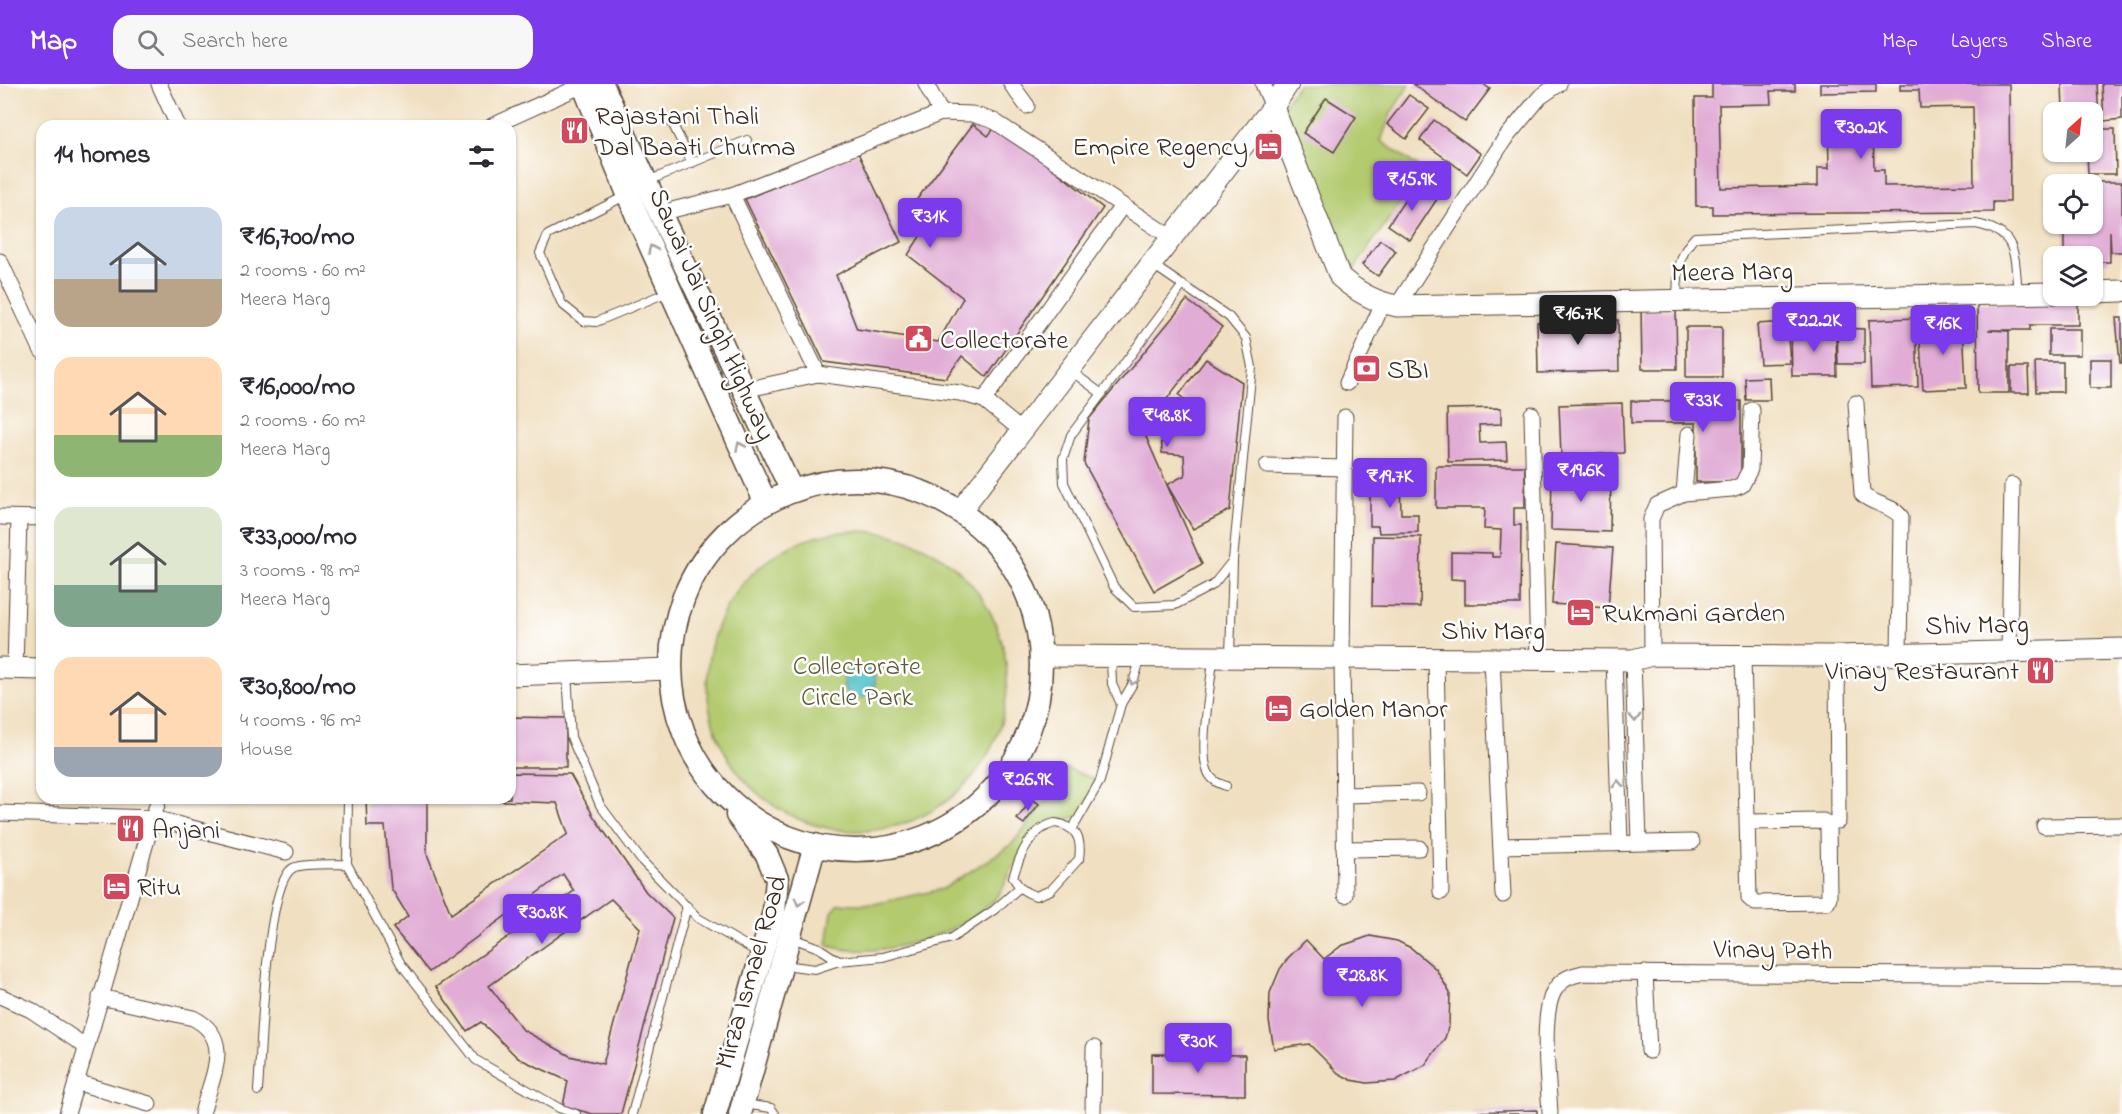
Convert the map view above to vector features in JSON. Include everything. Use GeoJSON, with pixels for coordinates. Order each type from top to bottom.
{"type":"FeatureCollection","features":[{"type":"Feature","properties":{"kind":"main road","name":"Sawai Jai Singh Highway"},"geometry":{"type":"LineString","coordinates":[[589,84],[637,188],[671,291],[764,499]]}},
{"type":"Feature","properties":{"kind":"main road"},"geometry":{"type":"LineString","coordinates":[[637,188],[660,213],[792,491]]}},
{"type":"Feature","properties":{"kind":"main road"},"geometry":{"type":"LineString","coordinates":[[715,1114],[772,960],[777,879],[767,855],[720,791],[688,747],[674,706],[669,669],[672,630],[688,584],[715,543],[764,499],[835,480],[885,482],[925,493],[960,511],[995,542],[1023,583],[1035,615],[1042,656],[1038,707],[1022,752],[993,792],[958,821],[921,840],[867,851],[815,845],[752,819],[720,791]]}},
{"type":"Feature","properties":{"kind":"main road","name":"Mirza Ismael Road"},"geometry":{"type":"LineString","coordinates":[[742,1109],[772,960],[789,938],[815,845]]}},
{"type":"Feature","properties":{"kind":"street"},"geometry":{"type":"LineString","coordinates":[[159,84],[175,120]]}},
{"type":"Feature","properties":{"kind":"street"},"geometry":{"type":"LineString","coordinates":[[506,120],[589,84]]}},
{"type":"Feature","properties":{"kind":"street"},"geometry":{"type":"LineString","coordinates":[[926,84],[941,113]]}},
{"type":"Feature","properties":{"kind":"street"},"geometry":{"type":"LineString","coordinates":[[1011,84],[1027,106]]}},
{"type":"Feature","properties":{"kind":"street","name":"Meera Marg"},"geometry":{"type":"LineString","coordinates":[[1263,84],[1340,277],[1358,292],[1390,305],[2043,292]]}},
{"type":"Feature","properties":{"kind":"street"},"geometry":{"type":"LineString","coordinates":[[960,511],[1273,107],[1288,84]]}},
{"type":"Feature","properties":{"kind":"street"},"geometry":{"type":"LineString","coordinates":[[1347,383],[1390,305],[1504,141],[1540,97],[1557,85]]}},
{"type":"Feature","properties":{"kind":"street"},"geometry":{"type":"LineString","coordinates":[[660,213],[732,195],[941,113],[972,114],[994,121],[1172,238]]}},
{"type":"Feature","properties":{"kind":"street"},"geometry":{"type":"LineString","coordinates":[[732,195],[818,374]]}},
{"type":"Feature","properties":{"kind":"street"},"geometry":{"type":"LineString","coordinates":[[984,400],[1122,206]]}},
{"type":"Feature","properties":{"kind":"street"},"geometry":{"type":"LineString","coordinates":[[0,261],[36,338]]}},
{"type":"Feature","properties":{"kind":"street"},"geometry":{"type":"LineString","coordinates":[[2103,292],[2122,291]]}},
{"type":"Feature","properties":{"kind":"street"},"geometry":{"type":"LineString","coordinates":[[744,390],[818,374],[960,393],[984,400],[1022,431]]}},
{"type":"Feature","properties":{"kind":"street"},"geometry":{"type":"LineString","coordinates":[[1856,403],[1862,494],[1868,500],[1896,510],[1901,517],[1899,654]]}},
{"type":"Feature","properties":{"kind":"street"},"geometry":{"type":"LineString","coordinates":[[1620,843],[1633,658],[1652,519],[1657,505],[1684,493],[1732,489],[1742,485],[1750,469],[1752,410]]}},
{"type":"Feature","properties":{"kind":"street"},"geometry":{"type":"LineString","coordinates":[[1532,414],[1538,659]]}},
{"type":"Feature","properties":{"kind":"street"},"geometry":{"type":"LineString","coordinates":[[1345,417],[1342,658],[1345,895]]}},
{"type":"Feature","properties":{"kind":"street"},"geometry":{"type":"LineString","coordinates":[[1684,493],[1689,434]]}},
{"type":"Feature","properties":{"kind":"street"},"geometry":{"type":"LineString","coordinates":[[1267,466],[1344,468]]}},
{"type":"Feature","properties":{"kind":"street"},"geometry":{"type":"LineString","coordinates":[[2009,652],[2012,485]]}},
{"type":"Feature","properties":{"kind":"street"},"geometry":{"type":"LineString","coordinates":[[0,517],[36,518]]}},
{"type":"Feature","properties":{"kind":"street"},"geometry":{"type":"LineString","coordinates":[[19,518],[8,668],[36,669]]}},
{"type":"Feature","properties":{"kind":"street","name":"Shiv Marg"},"geometry":{"type":"LineString","coordinates":[[1042,656],[1538,659],[1837,656],[2122,649]]}},
{"type":"Feature","properties":{"kind":"street"},"geometry":{"type":"LineString","coordinates":[[1837,656],[1838,821]]}},
{"type":"Feature","properties":{"kind":"street"},"geometry":{"type":"LineString","coordinates":[[1743,657],[1747,822],[1751,901],[1827,902],[1829,897],[1828,824],[1823,821],[1747,822]]}},
{"type":"Feature","properties":{"kind":"street"},"geometry":{"type":"LineString","coordinates":[[1436,658],[1441,892]]}},
{"type":"Feature","properties":{"kind":"street"},"geometry":{"type":"LineString","coordinates":[[1633,658],[1639,842]]}},
{"type":"Feature","properties":{"kind":"street"},"geometry":{"type":"LineString","coordinates":[[1492,659],[1503,895]]}},
{"type":"Feature","properties":{"kind":"street"},"geometry":{"type":"LineString","coordinates":[[516,675],[669,669]]}},
{"type":"Feature","properties":{"kind":"street"},"geometry":{"type":"LineString","coordinates":[[1344,795],[1418,793]]}},
{"type":"Feature","properties":{"kind":"street"},"geometry":{"type":"LineString","coordinates":[[67,1114],[157,804]]}},
{"type":"Feature","properties":{"kind":"street"},"geometry":{"type":"LineString","coordinates":[[0,813],[153,818],[286,852]]}},
{"type":"Feature","properties":{"kind":"street"},"geometry":{"type":"LineString","coordinates":[[2044,826],[2122,825]]}},
{"type":"Feature","properties":{"kind":"street"},"geometry":{"type":"LineString","coordinates":[[1501,846],[1692,842]]}},
{"type":"Feature","properties":{"kind":"street"},"geometry":{"type":"LineString","coordinates":[[1344,849],[1419,849]]}},
{"type":"Feature","properties":{"kind":"street","name":"Vinay Path"},"geometry":{"type":"LineString","coordinates":[[1550,1114],[1546,1019],[1554,990],[1568,977],[1583,973],[2122,976]]}},
{"type":"Feature","properties":{"kind":"street"},"geometry":{"type":"LineString","coordinates":[[1645,973],[1648,1051]]}},
{"type":"Feature","properties":{"kind":"street"},"geometry":{"type":"LineString","coordinates":[[0,996],[31,1010],[85,1046]]}},
{"type":"Feature","properties":{"kind":"street"},"geometry":{"type":"LineString","coordinates":[[100,997],[193,1018],[206,1024],[216,1037],[218,1050],[202,1114]]}},
{"type":"Feature","properties":{"kind":"street"},"geometry":{"type":"LineString","coordinates":[[1093,1114],[1094,1048]]}},
{"type":"Feature","properties":{"kind":"street"},"geometry":{"type":"LineString","coordinates":[[76,1082],[149,1104]]}},
{"type":"Feature","properties":{"kind":"lane"},"geometry":{"type":"LineString","coordinates":[[671,121],[692,163]]}},
{"type":"Feature","properties":{"kind":"lane"},"geometry":{"type":"LineString","coordinates":[[671,291],[596,322],[583,321],[562,304],[540,254],[548,235],[637,188],[747,140]]}},
{"type":"Feature","properties":{"kind":"lane"},"geometry":{"type":"LineString","coordinates":[[1677,300],[1679,261],[1684,249],[1695,237],[1976,224],[1992,227],[2005,234],[2014,248],[2018,293]]}},
{"type":"Feature","properties":{"kind":"lane"},"geometry":{"type":"LineString","coordinates":[[1152,264],[1229,317],[1246,338],[1252,368],[1222,657],[1203,754],[1208,772],[1215,782],[1226,786]]}},
{"type":"Feature","properties":{"kind":"lane"},"geometry":{"type":"LineString","coordinates":[[1183,285],[1071,435],[1063,459],[1064,483],[1114,587],[1134,607],[1175,605],[1212,585],[1233,560]]}},
{"type":"Feature","properties":{"kind":"lane"},"geometry":{"type":"LineString","coordinates":[[1070,370],[1102,394]]}},
{"type":"Feature","properties":{"kind":"lane"},"geometry":{"type":"LineString","coordinates":[[1110,657],[1113,684],[1121,704]]}},
{"type":"Feature","properties":{"kind":"lane"},"geometry":{"type":"LineString","coordinates":[[1073,828],[1100,781],[1121,704],[1132,685],[1141,657]]}},
{"type":"Feature","properties":{"kind":"lane"},"geometry":{"type":"LineString","coordinates":[[567,673],[571,737],[600,805],[641,860],[698,918],[772,960],[815,969],[839,961],[883,957],[952,938],[994,910],[1019,888]]}},
{"type":"Feature","properties":{"kind":"lane"},"geometry":{"type":"LineString","coordinates":[[348,804],[347,864],[401,964],[476,1060],[560,1108],[576,1114]]}},
{"type":"Feature","properties":{"kind":"lane"},"geometry":{"type":"LineString","coordinates":[[1055,823],[1073,828],[1079,837],[1080,848],[1078,859],[1068,873],[1051,890],[1036,896],[1019,888],[1012,877],[1027,843],[1037,831],[1055,823]]}},
{"type":"Feature","properties":{"kind":"lane"},"geometry":{"type":"LineString","coordinates":[[258,1091],[269,946],[281,884],[285,874],[294,867],[347,864]]}},
{"type":"Feature","properties":{"kind":"lane"},"geometry":{"type":"LineString","coordinates":[[632,1114],[687,906]]}},
{"type":"Feature","properties":{"kind":"lane"},"geometry":{"type":"LineString","coordinates":[[789,938],[819,948],[839,961]]}},
{"type":"Feature","properties":{"kind":"lane"},"geometry":{"type":"LineString","coordinates":[[742,1109],[771,1108],[775,1114]]}},
{"type":"Feature","properties":{"kind":"green space"},"geometry":{"type":"Polygon","coordinates":[[[1298,84],[1410,84],[1391,113],[1381,141],[1423,170],[1352,272],[1282,108],[1298,84]]]}},
{"type":"Feature","properties":{"kind":"green space","name":"Collectorate Circle Park"},"geometry":{"type":"Polygon","coordinates":[[[857,531],[886,534],[914,542],[940,556],[963,575],[982,598],[996,624],[1004,652],[1007,681],[1004,710],[996,738],[982,764],[963,787],[940,806],[914,820],[886,828],[857,831],[828,828],[800,820],[774,806],[751,787],[732,764],[718,738],[710,710],[707,681],[710,652],[718,624],[732,598],[751,575],[774,556],[800,542],[828,534],[857,531]]]}},
{"type":"Feature","properties":{"kind":"green space"},"geometry":{"type":"Polygon","coordinates":[[[1065,768],[1097,780],[1081,815],[1046,827],[1020,856],[996,898],[981,911],[940,933],[892,948],[846,950],[827,945],[832,912],[839,904],[874,904],[943,889],[1011,845],[1051,795],[1065,768]]]}},
{"type":"Feature","properties":{"kind":"water"},"geometry":{"type":"Polygon","coordinates":[[[859,666],[870,671],[875,682],[870,693],[859,698],[848,693],[843,682],[848,671],[859,666]]]}},
{"type":"Feature","properties":{"kind":"building"},"geometry":{"type":"Polygon","coordinates":[[[1413,84],[1483,84],[1490,89],[1465,122],[1413,84]]]}},
{"type":"Feature","properties":{"kind":"building"},"geometry":{"type":"Polygon","coordinates":[[[1712,84],[1795,84],[1795,91],[1770,91],[1771,104],[1719,105],[1721,188],[1818,186],[1818,168],[1829,168],[1828,119],[1873,119],[1874,170],[1884,170],[1884,186],[1974,185],[1973,107],[1920,108],[1919,90],[1900,90],[1900,84],[2009,84],[2010,202],[1993,202],[1993,212],[1713,214],[1713,206],[1696,206],[1695,98],[1712,98],[1712,84]]]}},
{"type":"Feature","properties":{"kind":"building"},"geometry":{"type":"Polygon","coordinates":[[[1820,84],[1876,84],[1876,92],[1820,93],[1820,84]]]}},
{"type":"Feature","properties":{"kind":"building"},"geometry":{"type":"Polygon","coordinates":[[[2062,84],[2097,84],[2098,102],[2063,102],[2062,84]]]}},
{"type":"Feature","properties":{"kind":"building"},"geometry":{"type":"Polygon","coordinates":[[[2102,84],[2122,84],[2122,119],[2104,121],[2102,84]]]}},
{"type":"Feature","properties":{"kind":"building"},"geometry":{"type":"Polygon","coordinates":[[[1409,95],[1429,109],[1406,139],[1387,124],[1409,95]]]}},
{"type":"Feature","properties":{"kind":"building"},"geometry":{"type":"Polygon","coordinates":[[[1326,98],[1356,117],[1334,152],[1303,133],[1326,98]]]}},
{"type":"Feature","properties":{"kind":"building"},"geometry":{"type":"Polygon","coordinates":[[[1434,120],[1481,154],[1467,174],[1420,140],[1434,120]]]}},
{"type":"Feature","properties":{"kind":"building"},"geometry":{"type":"Polygon","coordinates":[[[973,124],[988,136],[997,125],[1103,208],[987,377],[962,356],[946,378],[824,362],[745,199],[858,153],[901,242],[836,275],[857,329],[938,342],[963,298],[908,255],[930,221],[912,206],[973,124]]]}},
{"type":"Feature","properties":{"kind":"building"},"geometry":{"type":"Polygon","coordinates":[[[2103,129],[2115,129],[2116,174],[2088,174],[2087,162],[2103,162],[2103,129]]]}},
{"type":"Feature","properties":{"kind":"building"},"geometry":{"type":"Polygon","coordinates":[[[2103,182],[2122,182],[2122,252],[2111,252],[2110,231],[2110,262],[2103,262],[2103,246],[2064,246],[2064,234],[2103,234],[2103,182]]]}},
{"type":"Feature","properties":{"kind":"building"},"geometry":{"type":"Polygon","coordinates":[[[1415,185],[1437,199],[1410,240],[1388,225],[1415,185]]]}},
{"type":"Feature","properties":{"kind":"building"},"geometry":{"type":"Polygon","coordinates":[[[1380,240],[1396,251],[1378,276],[1362,265],[1380,240]]]}},
{"type":"Feature","properties":{"kind":"building"},"geometry":{"type":"Polygon","coordinates":[[[1187,300],[1222,327],[1143,430],[1202,564],[1154,591],[1084,463],[1089,419],[1187,300]]]}},
{"type":"Feature","properties":{"kind":"building"},"geometry":{"type":"Polygon","coordinates":[[[2043,302],[2043,306],[2078,306],[2078,325],[2030,325],[2030,330],[1988,330],[2009,331],[2009,393],[1978,393],[1977,303],[2043,302]]]}},
{"type":"Feature","properties":{"kind":"building"},"geometry":{"type":"Polygon","coordinates":[[[1676,310],[1677,369],[1642,369],[1641,311],[1676,310]]]}},
{"type":"Feature","properties":{"kind":"building"},"geometry":{"type":"Polygon","coordinates":[[[1916,318],[1918,387],[1871,388],[1869,320],[1916,318]]]}},
{"type":"Feature","properties":{"kind":"building"},"geometry":{"type":"Polygon","coordinates":[[[2116,318],[2122,318],[2122,363],[2120,363],[2116,318]]]}},
{"type":"Feature","properties":{"kind":"building"},"geometry":{"type":"Polygon","coordinates":[[[1618,320],[1619,371],[1538,373],[1537,322],[1618,320]]]}},
{"type":"Feature","properties":{"kind":"building"},"geometry":{"type":"Polygon","coordinates":[[[1787,322],[1790,363],[1760,364],[1757,324],[1787,322]]]}},
{"type":"Feature","properties":{"kind":"building"},"geometry":{"type":"Polygon","coordinates":[[[1963,322],[1966,388],[1923,390],[1919,324],[1963,322]]]}},
{"type":"Feature","properties":{"kind":"building"},"geometry":{"type":"Polygon","coordinates":[[[1686,327],[1722,327],[1722,377],[1686,377],[1686,327]]]}},
{"type":"Feature","properties":{"kind":"building"},"geometry":{"type":"Polygon","coordinates":[[[1837,328],[1864,329],[1864,364],[1838,364],[1837,328]]]}},
{"type":"Feature","properties":{"kind":"building"},"geometry":{"type":"Polygon","coordinates":[[[1791,329],[1836,329],[1837,376],[1792,376],[1791,329]]]}},
{"type":"Feature","properties":{"kind":"building"},"geometry":{"type":"Polygon","coordinates":[[[2049,329],[2080,329],[2080,355],[2049,355],[2049,329]]]}},
{"type":"Feature","properties":{"kind":"building"},"geometry":{"type":"Polygon","coordinates":[[[1206,359],[1242,382],[1230,510],[1193,529],[1167,485],[1185,475],[1184,455],[1162,453],[1161,423],[1193,427],[1191,405],[1179,395],[1206,359]]]}},
{"type":"Feature","properties":{"kind":"building"},"geometry":{"type":"Polygon","coordinates":[[[2090,359],[2111,359],[2111,388],[2090,388],[2090,359]]]}},
{"type":"Feature","properties":{"kind":"building"},"geometry":{"type":"Polygon","coordinates":[[[2035,362],[2063,362],[2063,392],[2036,392],[2035,362]]]}},
{"type":"Feature","properties":{"kind":"building"},"geometry":{"type":"Polygon","coordinates":[[[2011,367],[2028,367],[2029,393],[2011,393],[2011,367]]]}},
{"type":"Feature","properties":{"kind":"building"},"geometry":{"type":"Polygon","coordinates":[[[1769,377],[1770,400],[1746,400],[1745,378],[1769,377]]]}},
{"type":"Feature","properties":{"kind":"building"},"geometry":{"type":"Polygon","coordinates":[[[1631,401],[1741,401],[1741,482],[1696,482],[1696,423],[1631,423],[1631,401]]]}},
{"type":"Feature","properties":{"kind":"building"},"geometry":{"type":"Polygon","coordinates":[[[1622,403],[1624,453],[1561,455],[1559,405],[1622,403]]]}},
{"type":"Feature","properties":{"kind":"building"},"geometry":{"type":"Polygon","coordinates":[[[1501,408],[1501,424],[1479,425],[1480,443],[1506,442],[1507,460],[1448,462],[1447,409],[1501,408]]]}},
{"type":"Feature","properties":{"kind":"building"},"geometry":{"type":"Polygon","coordinates":[[[1436,466],[1525,466],[1525,508],[1514,508],[1514,525],[1521,525],[1520,604],[1465,604],[1465,580],[1451,579],[1451,552],[1492,553],[1492,557],[1500,557],[1501,530],[1484,529],[1485,508],[1436,508],[1436,466]]]}},
{"type":"Feature","properties":{"kind":"building"},"geometry":{"type":"Polygon","coordinates":[[[1552,474],[1611,475],[1610,532],[1551,530],[1552,474]]]}},
{"type":"Feature","properties":{"kind":"building"},"geometry":{"type":"Polygon","coordinates":[[[1370,481],[1400,481],[1401,514],[1418,514],[1418,532],[1379,533],[1378,526],[1370,526],[1370,481]]]}},
{"type":"Feature","properties":{"kind":"building"},"geometry":{"type":"Polygon","coordinates":[[[1373,536],[1421,537],[1420,607],[1372,606],[1373,536]]]}},
{"type":"Feature","properties":{"kind":"building"},"geometry":{"type":"Polygon","coordinates":[[[1556,544],[1613,548],[1608,608],[1552,604],[1556,544]]]}},
{"type":"Feature","properties":{"kind":"building"},"geometry":{"type":"Polygon","coordinates":[[[516,717],[566,718],[566,767],[516,767],[516,717]]]}},
{"type":"Feature","properties":{"kind":"building"},"geometry":{"type":"Polygon","coordinates":[[[516,773],[570,774],[594,817],[646,892],[673,918],[621,1114],[593,1114],[563,1106],[568,1081],[518,1058],[481,1022],[467,1031],[436,987],[574,891],[563,874],[429,972],[393,928],[408,916],[391,888],[385,826],[367,826],[366,804],[427,804],[427,854],[451,914],[568,834],[557,803],[516,802],[516,773]],[[611,899],[489,986],[523,1030],[570,1056],[603,1064],[640,928],[611,899]]]}},
{"type":"Feature","properties":{"kind":"building"},"geometry":{"type":"Polygon","coordinates":[[[1032,799],[1039,804],[1024,824],[1017,819],[1032,799]]]}},
{"type":"Feature","properties":{"kind":"building"},"geometry":{"type":"Polygon","coordinates":[[[1370,936],[1397,941],[1411,948],[1436,969],[1450,993],[1449,1024],[1445,1038],[1425,1065],[1395,1081],[1367,1083],[1351,1080],[1338,1073],[1309,1044],[1274,1049],[1269,1021],[1270,993],[1280,969],[1288,958],[1306,940],[1324,959],[1341,946],[1370,936]]]}},
{"type":"Feature","properties":{"kind":"building"},"geometry":{"type":"Polygon","coordinates":[[[1152,1054],[1245,1055],[1245,1095],[1152,1094],[1152,1054]]]}},
{"type":"Feature","properties":{"kind":"building"},"geometry":{"type":"Polygon","coordinates":[[[1537,1110],[1537,1114],[1472,1114],[1472,1112],[1537,1110]]]}},
{"type":"Feature","properties":{"kind":"place","name":"Rajastani Thali Dal Baati Churma"},"geometry":{"type":"Point","coordinates":[574,131]}},
{"type":"Feature","properties":{"kind":"place","name":"Empire Regency"},"geometry":{"type":"Point","coordinates":[1269,146]}},
{"type":"Feature","properties":{"kind":"place","name":"Collectorate"},"geometry":{"type":"Point","coordinates":[919,339]}},
{"type":"Feature","properties":{"kind":"place","name":"SBI"},"geometry":{"type":"Point","coordinates":[1366,369]}},
{"type":"Feature","properties":{"kind":"place","name":"Rukmani Garden"},"geometry":{"type":"Point","coordinates":[1581,612]}},
{"type":"Feature","properties":{"kind":"place","name":"Vinay Restaurant"},"geometry":{"type":"Point","coordinates":[2040,670]}},
{"type":"Feature","properties":{"kind":"place","name":"Golden Manor"},"geometry":{"type":"Point","coordinates":[1278,708]}},
{"type":"Feature","properties":{"kind":"place","name":"Anjani"},"geometry":{"type":"Point","coordinates":[131,829]}},
{"type":"Feature","properties":{"kind":"place","name":"Ritu"},"geometry":{"type":"Point","coordinates":[116,886]}}]}
